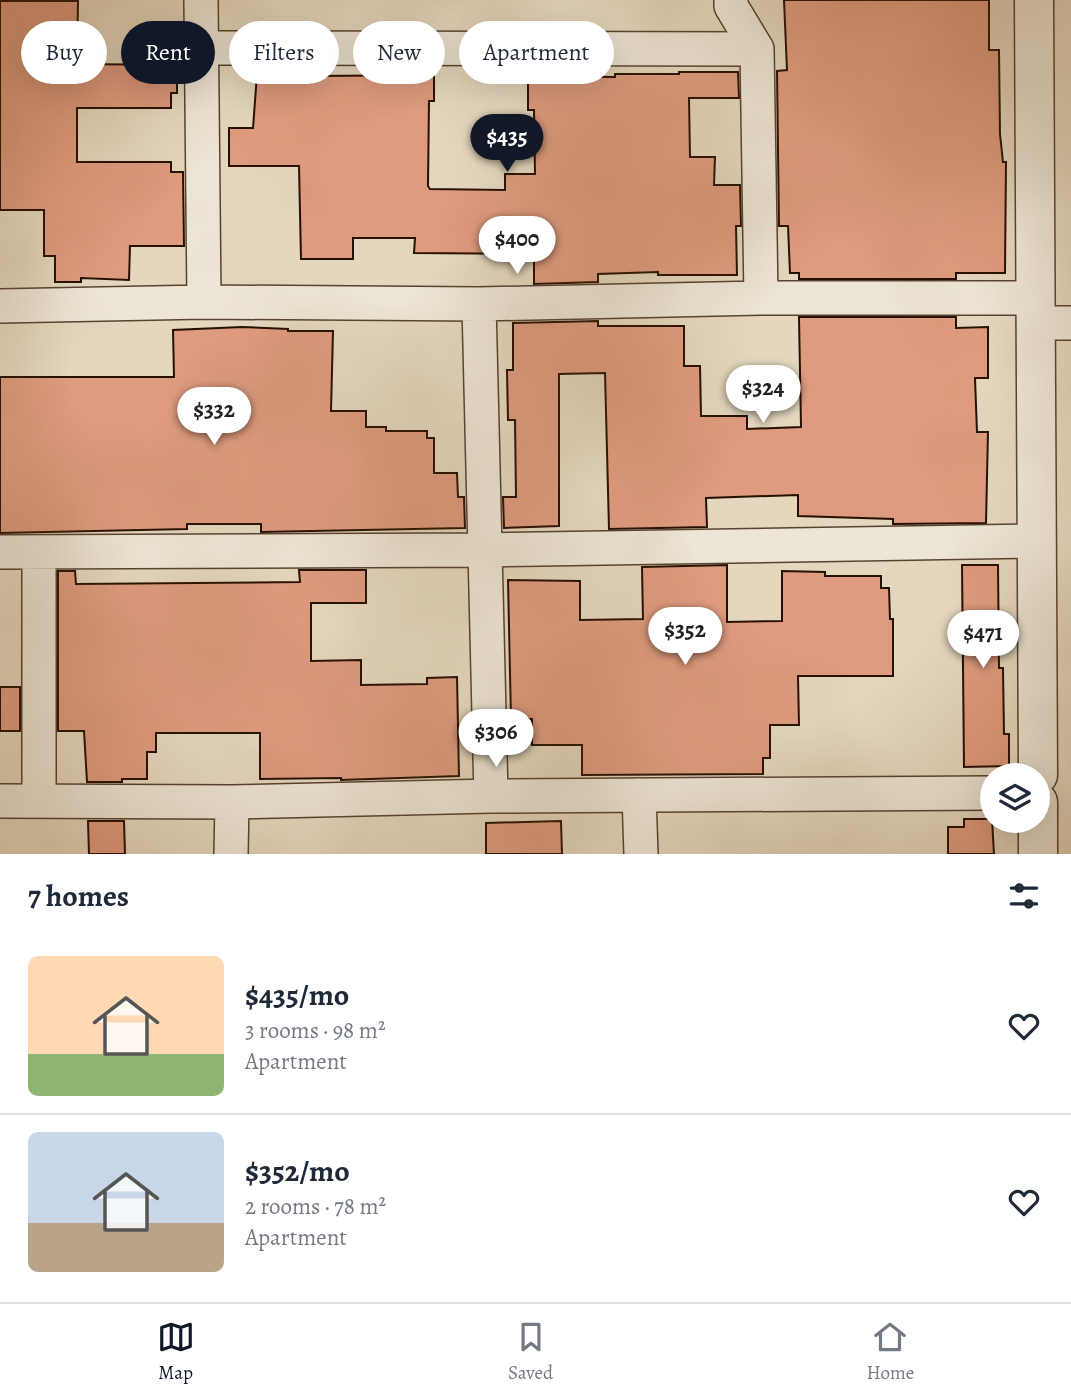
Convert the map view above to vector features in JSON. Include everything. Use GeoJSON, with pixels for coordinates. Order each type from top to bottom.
{"type":"FeatureCollection","features":[{"type":"Feature","properties":{"kind":"street"},"geometry":{"type":"LineString","coordinates":[[201,0],[201,21]]}},
{"type":"Feature","properties":{"kind":"street"},"geometry":{"type":"LineString","coordinates":[[731,0],[731,5],[757,49],[761,298]]}},
{"type":"Feature","properties":{"kind":"street"},"geometry":{"type":"LineString","coordinates":[[1034,0],[1047,315],[1035,541],[1038,763]]}},
{"type":"Feature","properties":{"kind":"street"},"geometry":{"type":"LineString","coordinates":[[215,48],[757,49]]}},
{"type":"Feature","properties":{"kind":"street"},"geometry":{"type":"LineString","coordinates":[[202,84],[204,302]]}},
{"type":"Feature","properties":{"kind":"street"},"geometry":{"type":"LineString","coordinates":[[0,306],[204,302],[479,304],[761,298],[1047,315]]}},
{"type":"Feature","properties":{"kind":"street"},"geometry":{"type":"LineString","coordinates":[[479,304],[491,796]]}},
{"type":"Feature","properties":{"kind":"street"},"geometry":{"type":"LineString","coordinates":[[0,552],[39,554],[484,550],[1035,541]]}},
{"type":"Feature","properties":{"kind":"street"},"geometry":{"type":"LineString","coordinates":[[39,554],[39,801]]}},
{"type":"Feature","properties":{"kind":"street"},"geometry":{"type":"LineString","coordinates":[[0,801],[232,802],[639,794],[980,793]]}},
{"type":"Feature","properties":{"kind":"street"},"geometry":{"type":"LineString","coordinates":[[639,794],[641,854]]}},
{"type":"Feature","properties":{"kind":"street"},"geometry":{"type":"LineString","coordinates":[[231,854],[232,802]]}},
{"type":"Feature","properties":{"kind":"street"},"geometry":{"type":"LineString","coordinates":[[1038,833],[1038,854]]}},
{"type":"Feature","properties":{"kind":"building"},"geometry":{"type":"Polygon","coordinates":[[[784,0],[989,0],[989,50],[999,50],[1000,134],[1003,162],[1006,162],[1005,273],[956,273],[956,279],[799,279],[799,273],[790,273],[788,226],[779,226],[777,71],[787,70],[784,0]]]}},
{"type":"Feature","properties":{"kind":"building"},"geometry":{"type":"Polygon","coordinates":[[[0,1],[78,1],[78,21],[21,21],[21,84],[107,84],[107,64],[121,64],[121,84],[177,84],[177,93],[171,93],[171,108],[77,108],[77,162],[171,162],[171,172],[183,172],[184,246],[130,246],[129,280],[81,278],[81,282],[55,282],[55,256],[44,256],[44,210],[0,210],[0,1]]]}},
{"type":"Feature","properties":{"kind":"building"},"geometry":{"type":"Polygon","coordinates":[[[738,72],[739,98],[689,98],[690,157],[715,157],[714,185],[740,185],[741,226],[736,226],[737,275],[658,275],[658,272],[598,274],[598,282],[534,284],[534,254],[414,253],[415,238],[353,238],[353,259],[301,259],[299,166],[229,166],[229,128],[253,128],[256,84],[339,84],[339,76],[353,76],[353,84],[434,84],[434,101],[429,101],[430,189],[505,190],[505,174],[535,174],[534,110],[528,110],[528,84],[614,84],[615,74],[738,72]]]}},
{"type":"Feature","properties":{"kind":"building"},"geometry":{"type":"Polygon","coordinates":[[[799,317],[956,317],[956,328],[988,327],[988,378],[975,378],[977,432],[988,432],[986,523],[893,524],[893,519],[798,516],[798,495],[706,498],[707,527],[609,529],[605,373],[559,374],[559,526],[504,528],[503,497],[516,497],[515,420],[508,420],[507,370],[513,370],[513,323],[598,321],[598,326],[684,326],[684,366],[700,366],[701,416],[747,416],[747,429],[801,427],[799,317]]]}},
{"type":"Feature","properties":{"kind":"building"},"geometry":{"type":"Polygon","coordinates":[[[242,327],[333,331],[331,411],[366,411],[366,427],[386,427],[386,431],[427,431],[427,438],[434,438],[434,473],[457,473],[458,497],[464,497],[465,528],[261,532],[261,524],[187,524],[187,529],[0,533],[0,377],[174,377],[173,330],[242,327]]]}},
{"type":"Feature","properties":{"kind":"building"},"geometry":{"type":"Polygon","coordinates":[[[727,565],[727,622],[782,621],[782,571],[825,572],[825,576],[881,576],[881,588],[889,588],[890,619],[893,619],[893,676],[798,676],[799,725],[770,725],[770,758],[763,758],[763,774],[582,775],[582,745],[532,745],[532,719],[511,719],[508,580],[580,581],[580,620],[643,619],[642,567],[727,565]]]}},
{"type":"Feature","properties":{"kind":"building"},"geometry":{"type":"Polygon","coordinates":[[[962,565],[998,565],[999,668],[1003,668],[1004,734],[1009,734],[1009,763],[980,763],[980,767],[964,767],[962,565]]]}},
{"type":"Feature","properties":{"kind":"building"},"geometry":{"type":"Polygon","coordinates":[[[299,570],[366,570],[366,603],[311,603],[311,661],[361,660],[361,685],[427,684],[427,678],[457,677],[459,776],[341,780],[260,779],[260,733],[156,733],[156,752],[147,752],[147,779],[87,782],[84,731],[58,731],[58,571],[75,571],[76,584],[300,582],[299,570]]]}},
{"type":"Feature","properties":{"kind":"building"},"geometry":{"type":"Polygon","coordinates":[[[0,687],[20,687],[20,731],[0,731],[0,687]]]}},
{"type":"Feature","properties":{"kind":"building"},"geometry":{"type":"Polygon","coordinates":[[[964,819],[980,819],[980,833],[993,833],[994,854],[948,854],[948,827],[964,827],[964,819]]]}},
{"type":"Feature","properties":{"kind":"building"},"geometry":{"type":"Polygon","coordinates":[[[88,821],[124,821],[125,854],[89,854],[88,821]]]}},
{"type":"Feature","properties":{"kind":"building"},"geometry":{"type":"Polygon","coordinates":[[[561,821],[562,854],[486,854],[486,823],[561,821]]]}}]}
